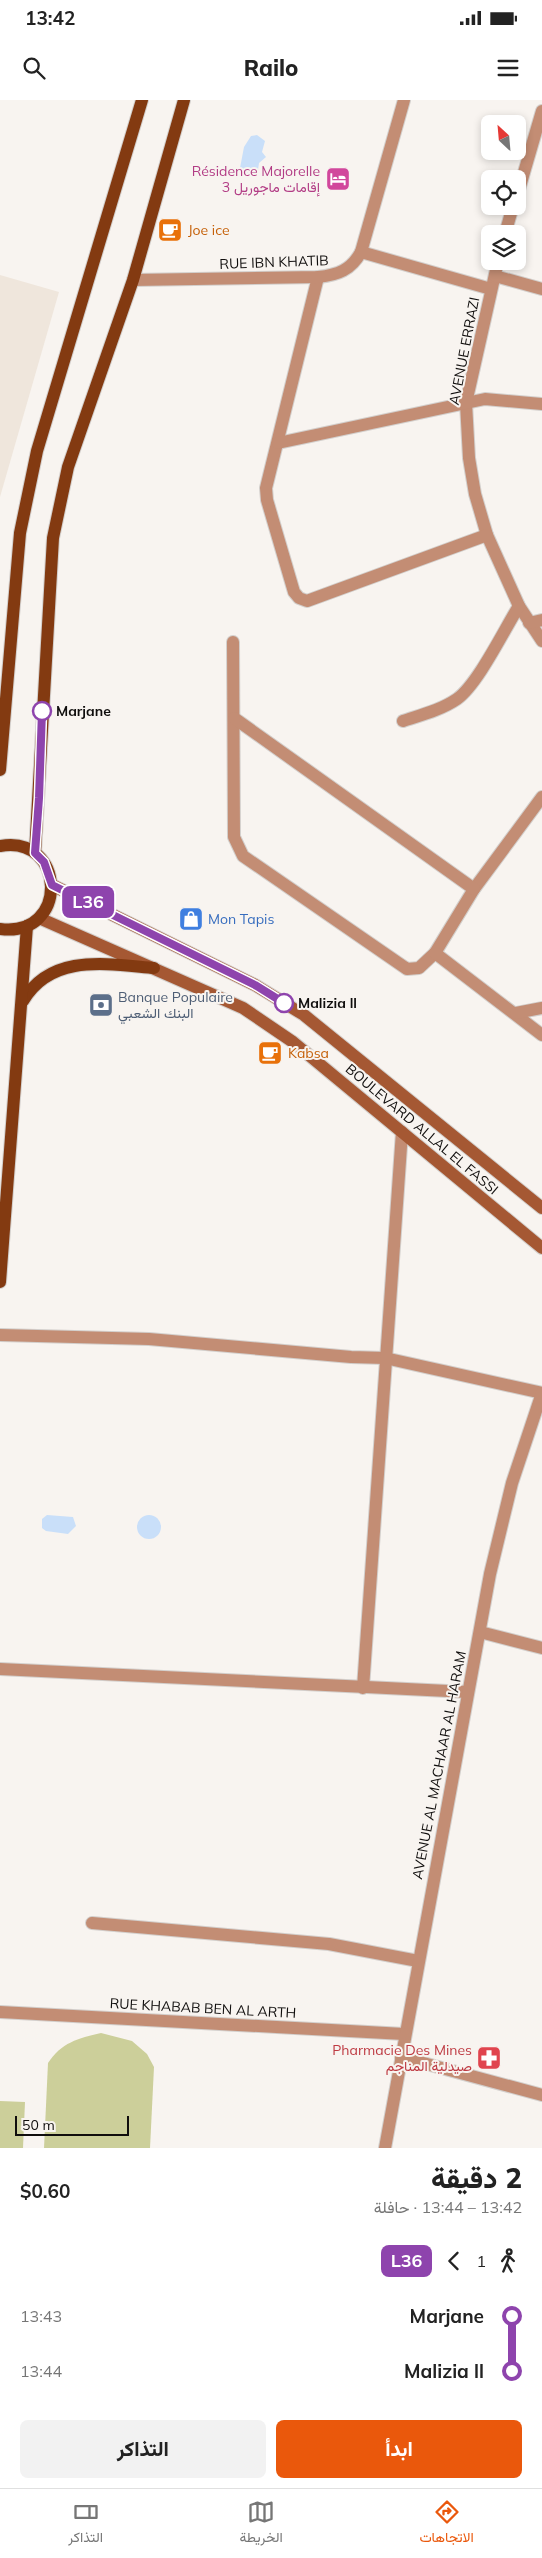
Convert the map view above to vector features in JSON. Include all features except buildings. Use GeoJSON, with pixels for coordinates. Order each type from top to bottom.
{"type":"FeatureCollection","features":[{"type":"Feature","properties":{"kind":"main road"},"geometry":{"type":"LineString","coordinates":[[0,770],[20,533],[35,460],[142,100]]}},
{"type":"Feature","properties":{"kind":"main road"},"geometry":{"type":"LineString","coordinates":[[35,853],[53,538],[68,467],[133,280],[184,100]]}},
{"type":"Feature","properties":{"kind":"main road"},"geometry":{"type":"LineString","coordinates":[[0,846],[14,845],[35,853],[44,862],[52,885],[46,908],[39,918],[27,926],[14,929],[0,928]]}},
{"type":"Feature","properties":{"kind":"main road","name":"BOULEVARD ALLAL EL FASSI"},"geometry":{"type":"LineString","coordinates":[[52,885],[255,985],[304,1015],[542,1208]]}},
{"type":"Feature","properties":{"kind":"main road","name":"BOULEVARD ALLAL EL FASSI"},"geometry":{"type":"LineString","coordinates":[[39,918],[243,1008],[293,1042],[542,1248]]}},
{"type":"Feature","properties":{"kind":"main road"},"geometry":{"type":"LineString","coordinates":[[0,1282],[27,926]]}},
{"type":"Feature","properties":{"kind":"main road"},"geometry":{"type":"LineString","coordinates":[[22,1003],[40,981],[67,966],[102,964],[154,968]]}},
{"type":"Feature","properties":{"kind":"street"},"geometry":{"type":"LineString","coordinates":[[404,100],[361,252],[491,289]]}},
{"type":"Feature","properties":{"kind":"street"},"geometry":{"type":"LineString","coordinates":[[525,170],[542,111]]}},
{"type":"Feature","properties":{"kind":"street","name":"RUE IBN KHATIB"},"geometry":{"type":"LineString","coordinates":[[133,280],[318,278],[332,276],[352,267],[361,252]]}},
{"type":"Feature","properties":{"kind":"street","name":"AVENUE ERRAZI"},"geometry":{"type":"LineString","coordinates":[[496,270],[466,403],[469,458],[475,494],[487,535],[519,606],[528,623],[542,641]]}},
{"type":"Feature","properties":{"kind":"street"},"geometry":{"type":"LineString","coordinates":[[494,276],[542,289]]}},
{"type":"Feature","properties":{"kind":"street"},"geometry":{"type":"LineString","coordinates":[[318,278],[266,488],[267,500],[294,592],[299,598],[307,601],[487,535]]}},
{"type":"Feature","properties":{"kind":"street"},"geometry":{"type":"LineString","coordinates":[[278,442],[485,399],[542,404]]}},
{"type":"Feature","properties":{"kind":"street"},"geometry":{"type":"LineString","coordinates":[[403,721],[438,709],[457,699],[470,687],[519,606]]}},
{"type":"Feature","properties":{"kind":"street"},"geometry":{"type":"LineString","coordinates":[[528,623],[542,620]]}},
{"type":"Feature","properties":{"kind":"street"},"geometry":{"type":"LineString","coordinates":[[233,642],[234,837],[237,847],[244,856],[407,969],[419,968],[434,953],[474,889],[542,797]]}},
{"type":"Feature","properties":{"kind":"street"},"geometry":{"type":"LineString","coordinates":[[234,718],[474,889]]}},
{"type":"Feature","properties":{"kind":"street"},"geometry":{"type":"LineString","coordinates":[[434,953],[516,1013],[542,1035]]}},
{"type":"Feature","properties":{"kind":"street"},"geometry":{"type":"LineString","coordinates":[[516,1013],[542,1008]]}},
{"type":"Feature","properties":{"kind":"street"},"geometry":{"type":"LineString","coordinates":[[363,1688],[402,1132]]}},
{"type":"Feature","properties":{"kind":"street"},"geometry":{"type":"LineString","coordinates":[[0,1334],[149,1339],[351,1358],[386,1358],[542,1393]]}},
{"type":"Feature","properties":{"kind":"street","name":"AVENUE AL MACHAAR AL HARAM"},"geometry":{"type":"LineString","coordinates":[[385,2148],[404,2034],[490,1574],[512,1483],[538,1415],[542,1393]]}},
{"type":"Feature","properties":{"kind":"street"},"geometry":{"type":"LineString","coordinates":[[480,1632],[542,1648]]}},
{"type":"Feature","properties":{"kind":"street"},"geometry":{"type":"LineString","coordinates":[[0,1668],[468,1692]]}},
{"type":"Feature","properties":{"kind":"street"},"geometry":{"type":"LineString","coordinates":[[92,1923],[329,1944],[418,1961]]}},
{"type":"Feature","properties":{"kind":"street","name":"RUE KHABAB BEN AL ARTH"},"geometry":{"type":"LineString","coordinates":[[0,2012],[404,2034]]}},
{"type":"Feature","properties":{"kind":"street"},"geometry":{"type":"LineString","coordinates":[[401,2057],[542,2095]]}},
{"type":"Feature","properties":{"kind":"shaded area"},"geometry":{"type":"Polygon","coordinates":[[[0,275],[59,292],[0,497],[0,275]]]}},
{"type":"Feature","properties":{"kind":"green space"},"geometry":{"type":"Polygon","coordinates":[[[101,2033],[132,2041],[147,2054],[154,2067],[150,2148],[44,2148],[48,2063],[53,2056],[71,2042],[101,2033]]]}},
{"type":"Feature","properties":{"kind":"green space"},"geometry":{"type":"Polygon","coordinates":[[[0,2101],[25,2102],[23,2148],[0,2148],[0,2101]]]}},
{"type":"Feature","properties":{"kind":"water"},"geometry":{"type":"Polygon","coordinates":[[[257,135],[265,141],[262,152],[266,157],[259,163],[258,170],[252,173],[243,172],[240,168],[244,147],[251,136],[257,135]]]}},
{"type":"Feature","properties":{"kind":"water"},"geometry":{"type":"Polygon","coordinates":[[[47,1515],[73,1517],[76,1526],[68,1534],[46,1531],[42,1528],[42,1519],[47,1515]]]}},
{"type":"Feature","properties":{"kind":"water"},"geometry":{"type":"Polygon","coordinates":[[[149,1515],[158,1518],[161,1527],[158,1536],[149,1539],[140,1536],[137,1527],[140,1518],[149,1515]]]}},
{"type":"Feature","properties":{"kind":"bus line","name":"L36"},"geometry":{"type":"LineString","coordinates":[[42,711],[35,853],[44,862],[50,873],[52,885],[255,985],[284,1003]]}},
{"type":"Feature","properties":{"kind":"place","name":"Résidence Majorelle إقامات ماجوريل 3"},"geometry":{"type":"Point","coordinates":[338,179]}},
{"type":"Feature","properties":{"kind":"place","name":"Joe ice"},"geometry":{"type":"Point","coordinates":[170,230]}},
{"type":"Feature","properties":{"kind":"place","name":"Marjane"},"geometry":{"type":"Point","coordinates":[42,711]}},
{"type":"Feature","properties":{"kind":"place","name":"Mon Tapis"},"geometry":{"type":"Point","coordinates":[191,919]}},
{"type":"Feature","properties":{"kind":"place","name":"Malizia ll"},"geometry":{"type":"Point","coordinates":[284,1003]}},
{"type":"Feature","properties":{"kind":"place","name":"Banque Populaire البنك الشعبي"},"geometry":{"type":"Point","coordinates":[101,1005]}},
{"type":"Feature","properties":{"kind":"place","name":"Kabsa"},"geometry":{"type":"Point","coordinates":[270,1053]}},
{"type":"Feature","properties":{"kind":"place","name":"Pharmacie Des Mines صيدلية المناجم"},"geometry":{"type":"Point","coordinates":[489,2058]}}]}
